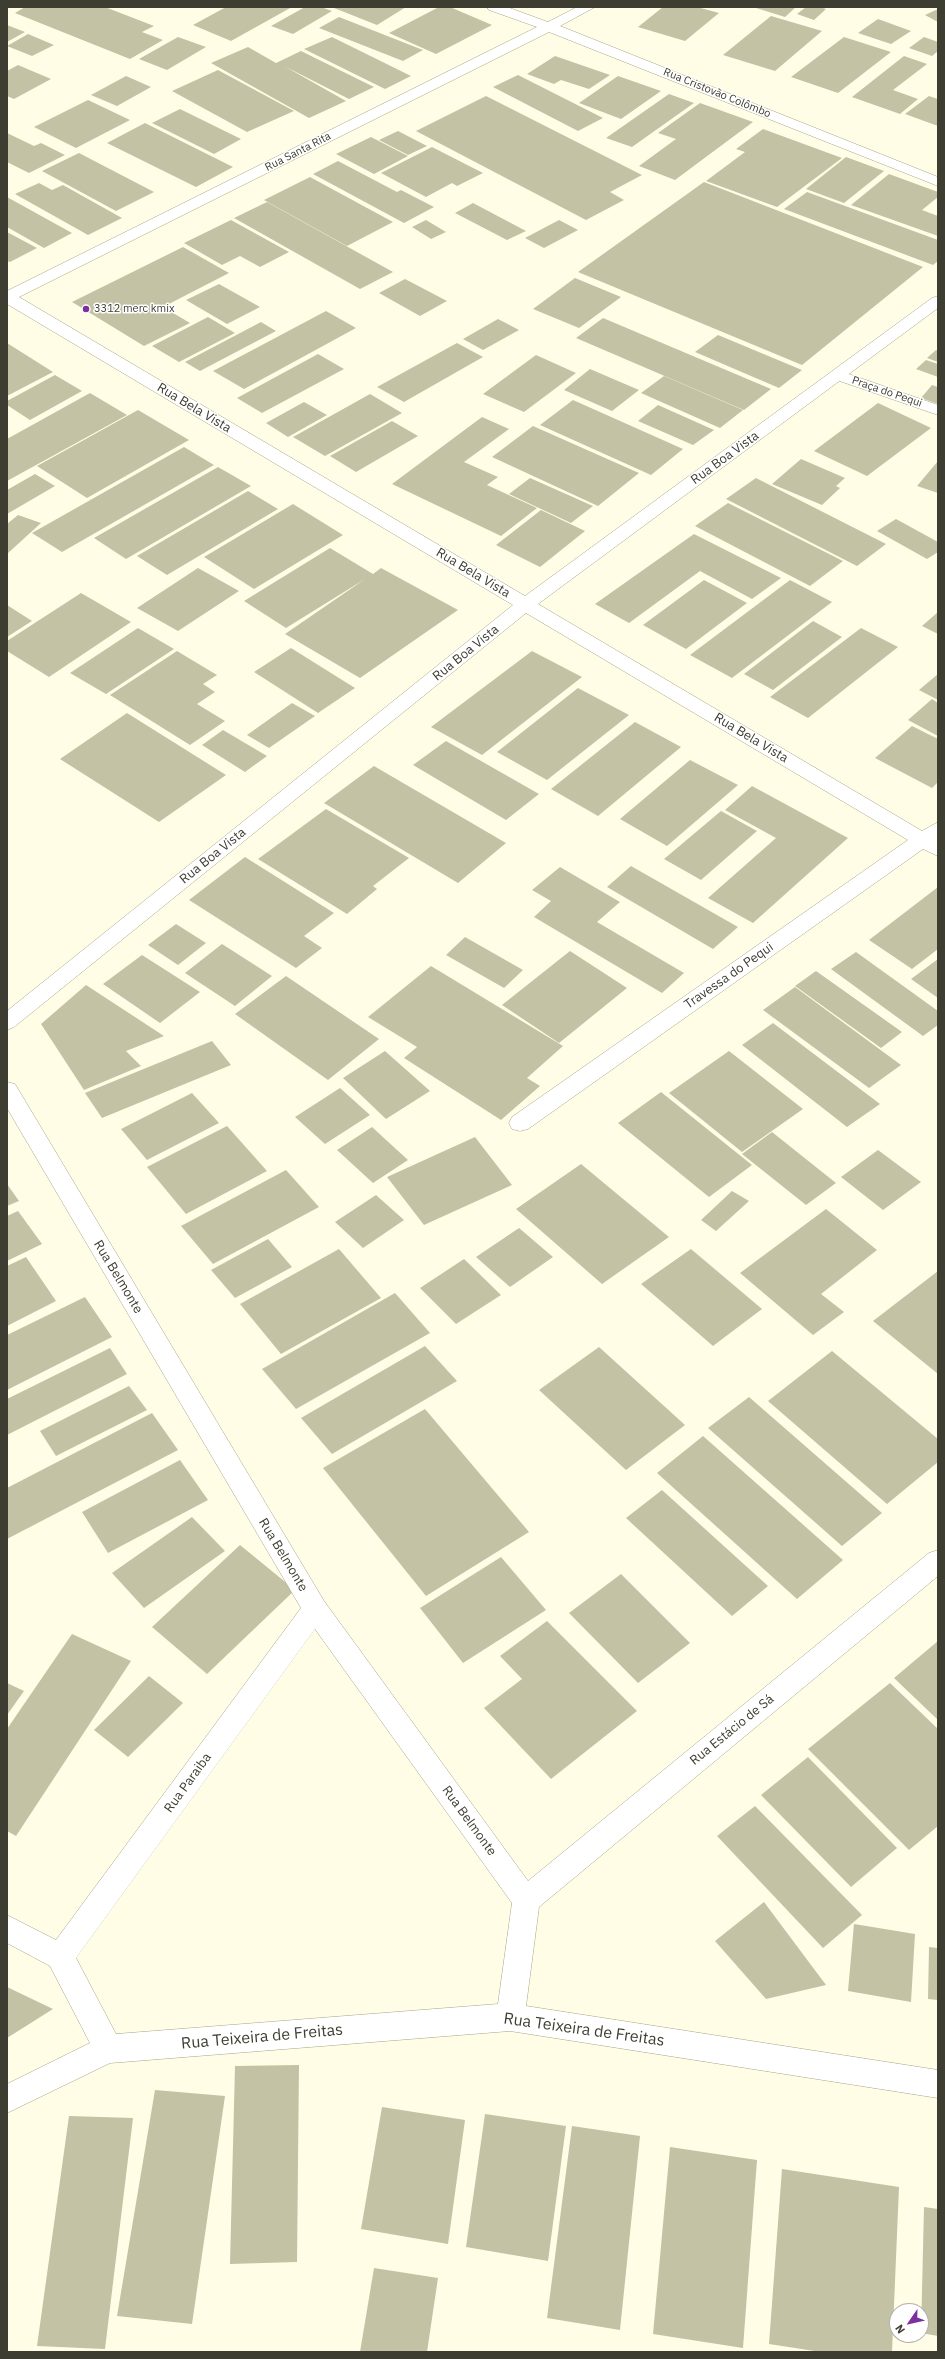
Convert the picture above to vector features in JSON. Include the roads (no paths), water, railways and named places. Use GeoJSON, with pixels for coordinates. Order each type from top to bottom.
{"type":"FeatureCollection","features":[{"type":"Feature","properties":{"kind":"street","name":"Rua Cristovão Colômbo"},"geometry":{"type":"LineString","coordinates":[[494,7],[549,26],[938,182]]}},
{"type":"Feature","properties":{"kind":"street","name":"Rua Santa Rita"},"geometry":{"type":"LineString","coordinates":[[7,297],[588,7]]}},
{"type":"Feature","properties":{"kind":"street","name":"Rua Bela Vista"},"geometry":{"type":"LineString","coordinates":[[7,297],[526,604],[933,840]]}},
{"type":"Feature","properties":{"kind":"street","name":"Rua Boa Vista"},"geometry":{"type":"LineString","coordinates":[[7,1022],[526,604],[938,301]]}},
{"type":"Feature","properties":{"kind":"street","name":"Praça do Pequi"},"geometry":{"type":"LineString","coordinates":[[837,375],[938,410]]}},
{"type":"Feature","properties":{"kind":"street","name":"Travessa do Pequi"},"geometry":{"type":"LineString","coordinates":[[520,1123],[933,840]]}},
{"type":"Feature","properties":{"kind":"street","name":"Rua Belmonte"},"geometry":{"type":"LineString","coordinates":[[7,1090],[315,1609],[526,1900]]}},
{"type":"Feature","properties":{"kind":"street","name":"Rua Estácio de Sá"},"geometry":{"type":"LineString","coordinates":[[526,1900],[938,1561]]}},
{"type":"Feature","properties":{"kind":"street","name":"Rua Paraiba"},"geometry":{"type":"LineString","coordinates":[[60,1957],[315,1609]]}},
{"type":"Feature","properties":{"kind":"street"},"geometry":{"type":"LineString","coordinates":[[510,2017],[526,1900]]}},
{"type":"Feature","properties":{"kind":"street"},"geometry":{"type":"LineString","coordinates":[[7,1928],[60,1957],[108,2050],[7,2099]]}},
{"type":"Feature","properties":{"kind":"street","name":"Rua Teixeira de Freitas"},"geometry":{"type":"LineString","coordinates":[[108,2050],[510,2017],[938,2084]]}},
{"type":"Feature","properties":{"kind":"place","name":"3312 merc kmix"},"geometry":{"type":"Point","coordinates":[86,309]}}]}
